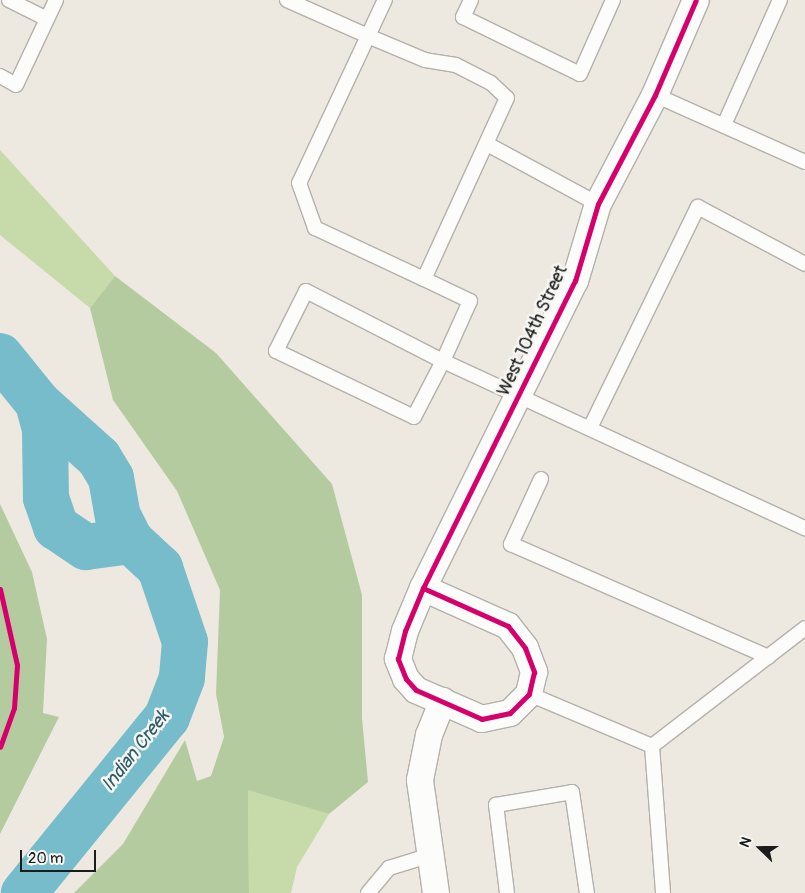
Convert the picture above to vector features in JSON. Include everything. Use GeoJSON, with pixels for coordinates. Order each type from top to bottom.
{"type":"FeatureCollection","features":[{"type":"Feature","properties":{"kind":"street","name":"West 104th Street"},"geometry":{"type":"LineString","coordinates":[[423,588],[575,280],[598,204],[655,94],[696,0]]}},
{"type":"Feature","properties":{"kind":"street"},"geometry":{"type":"LineString","coordinates":[[423,588],[508,626],[525,648],[534,672],[529,694],[510,713],[482,719],[416,690],[406,679],[398,659],[423,588]]}},
{"type":"Feature","properties":{"kind":"street"},"geometry":{"type":"LineString","coordinates":[[436,893],[420,780],[429,735],[443,701]]}},
{"type":"Feature","properties":{"kind":"lane"},"geometry":{"type":"LineString","coordinates":[[8,0],[47,19]]}},
{"type":"Feature","properties":{"kind":"lane"},"geometry":{"type":"LineString","coordinates":[[0,76],[16,85],[56,0]]}},
{"type":"Feature","properties":{"kind":"lane"},"geometry":{"type":"LineString","coordinates":[[287,0],[425,60],[456,65],[491,83],[507,98],[424,279]]}},
{"type":"Feature","properties":{"kind":"lane"},"geometry":{"type":"LineString","coordinates":[[385,0],[299,183],[315,228],[470,301],[443,361],[414,417],[276,351],[306,291],[443,361],[805,528]]}},
{"type":"Feature","properties":{"kind":"lane"},"geometry":{"type":"LineString","coordinates":[[471,0],[463,18],[580,74],[613,0]]}},
{"type":"Feature","properties":{"kind":"lane"},"geometry":{"type":"LineString","coordinates":[[724,125],[780,0]]}},
{"type":"Feature","properties":{"kind":"lane"},"geometry":{"type":"LineString","coordinates":[[655,94],[805,162]]}},
{"type":"Feature","properties":{"kind":"lane"},"geometry":{"type":"LineString","coordinates":[[487,144],[598,204]]}},
{"type":"Feature","properties":{"kind":"lane"},"geometry":{"type":"LineString","coordinates":[[590,428],[698,207],[805,264]]}},
{"type":"Feature","properties":{"kind":"lane"},"geometry":{"type":"LineString","coordinates":[[541,479],[511,544],[768,656]]}},
{"type":"Feature","properties":{"kind":"lane"},"geometry":{"type":"LineString","coordinates":[[652,746],[805,628]]}},
{"type":"Feature","properties":{"kind":"lane"},"geometry":{"type":"LineString","coordinates":[[529,694],[652,746]]}},
{"type":"Feature","properties":{"kind":"lane"},"geometry":{"type":"LineString","coordinates":[[652,746],[663,893]]}},
{"type":"Feature","properties":{"kind":"lane"},"geometry":{"type":"LineString","coordinates":[[507,893],[496,806],[572,792],[587,893]]}},
{"type":"Feature","properties":{"kind":"lane"},"geometry":{"type":"LineString","coordinates":[[368,893],[389,868],[431,855]]}},
{"type":"Feature","properties":{"kind":"green space"},"geometry":{"type":"Polygon","coordinates":[[[0,150],[115,276],[90,308],[0,235],[0,150]]]}},
{"type":"Feature","properties":{"kind":"green space"},"geometry":{"type":"Polygon","coordinates":[[[115,276],[216,353],[332,484],[362,595],[362,718],[368,782],[329,814],[248,790],[249,893],[74,893],[123,844],[185,740],[197,781],[211,776],[224,737],[216,694],[220,590],[177,491],[113,400],[90,308],[115,276]]]}},
{"type":"Feature","properties":{"kind":"green space"},"geometry":{"type":"Polygon","coordinates":[[[0,504],[32,572],[47,639],[43,713],[59,717],[0,834],[0,504]]]}},
{"type":"Feature","properties":{"kind":"green space"},"geometry":{"type":"Polygon","coordinates":[[[248,789],[329,814],[297,867],[291,893],[249,893],[248,789]]]}},
{"type":"Feature","properties":{"kind":"waterway","name":"Indian Creek"},"geometry":{"type":"LineString","coordinates":[[0,356],[38,403],[99,458],[111,478],[118,516],[131,541],[160,568],[185,642],[182,678],[167,717],[24,893]]}},
{"type":"Feature","properties":{"kind":"waterway","name":"Indian Creek"},"geometry":{"type":"LineString","coordinates":[[38,403],[45,430],[46,498],[56,527],[86,547],[131,541]]}},
{"type":"Feature","properties":{"kind":"cycle path"},"geometry":{"type":"LineString","coordinates":[[423,588],[508,626],[525,648],[534,672],[529,694],[510,713],[482,719],[416,690],[406,679],[398,659],[405,631],[423,588],[575,281],[598,204],[655,95],[696,0]]}},
{"type":"Feature","properties":{"kind":"cycle path"},"geometry":{"type":"LineString","coordinates":[[0,589],[17,665],[14,708],[0,747]]}}]}
